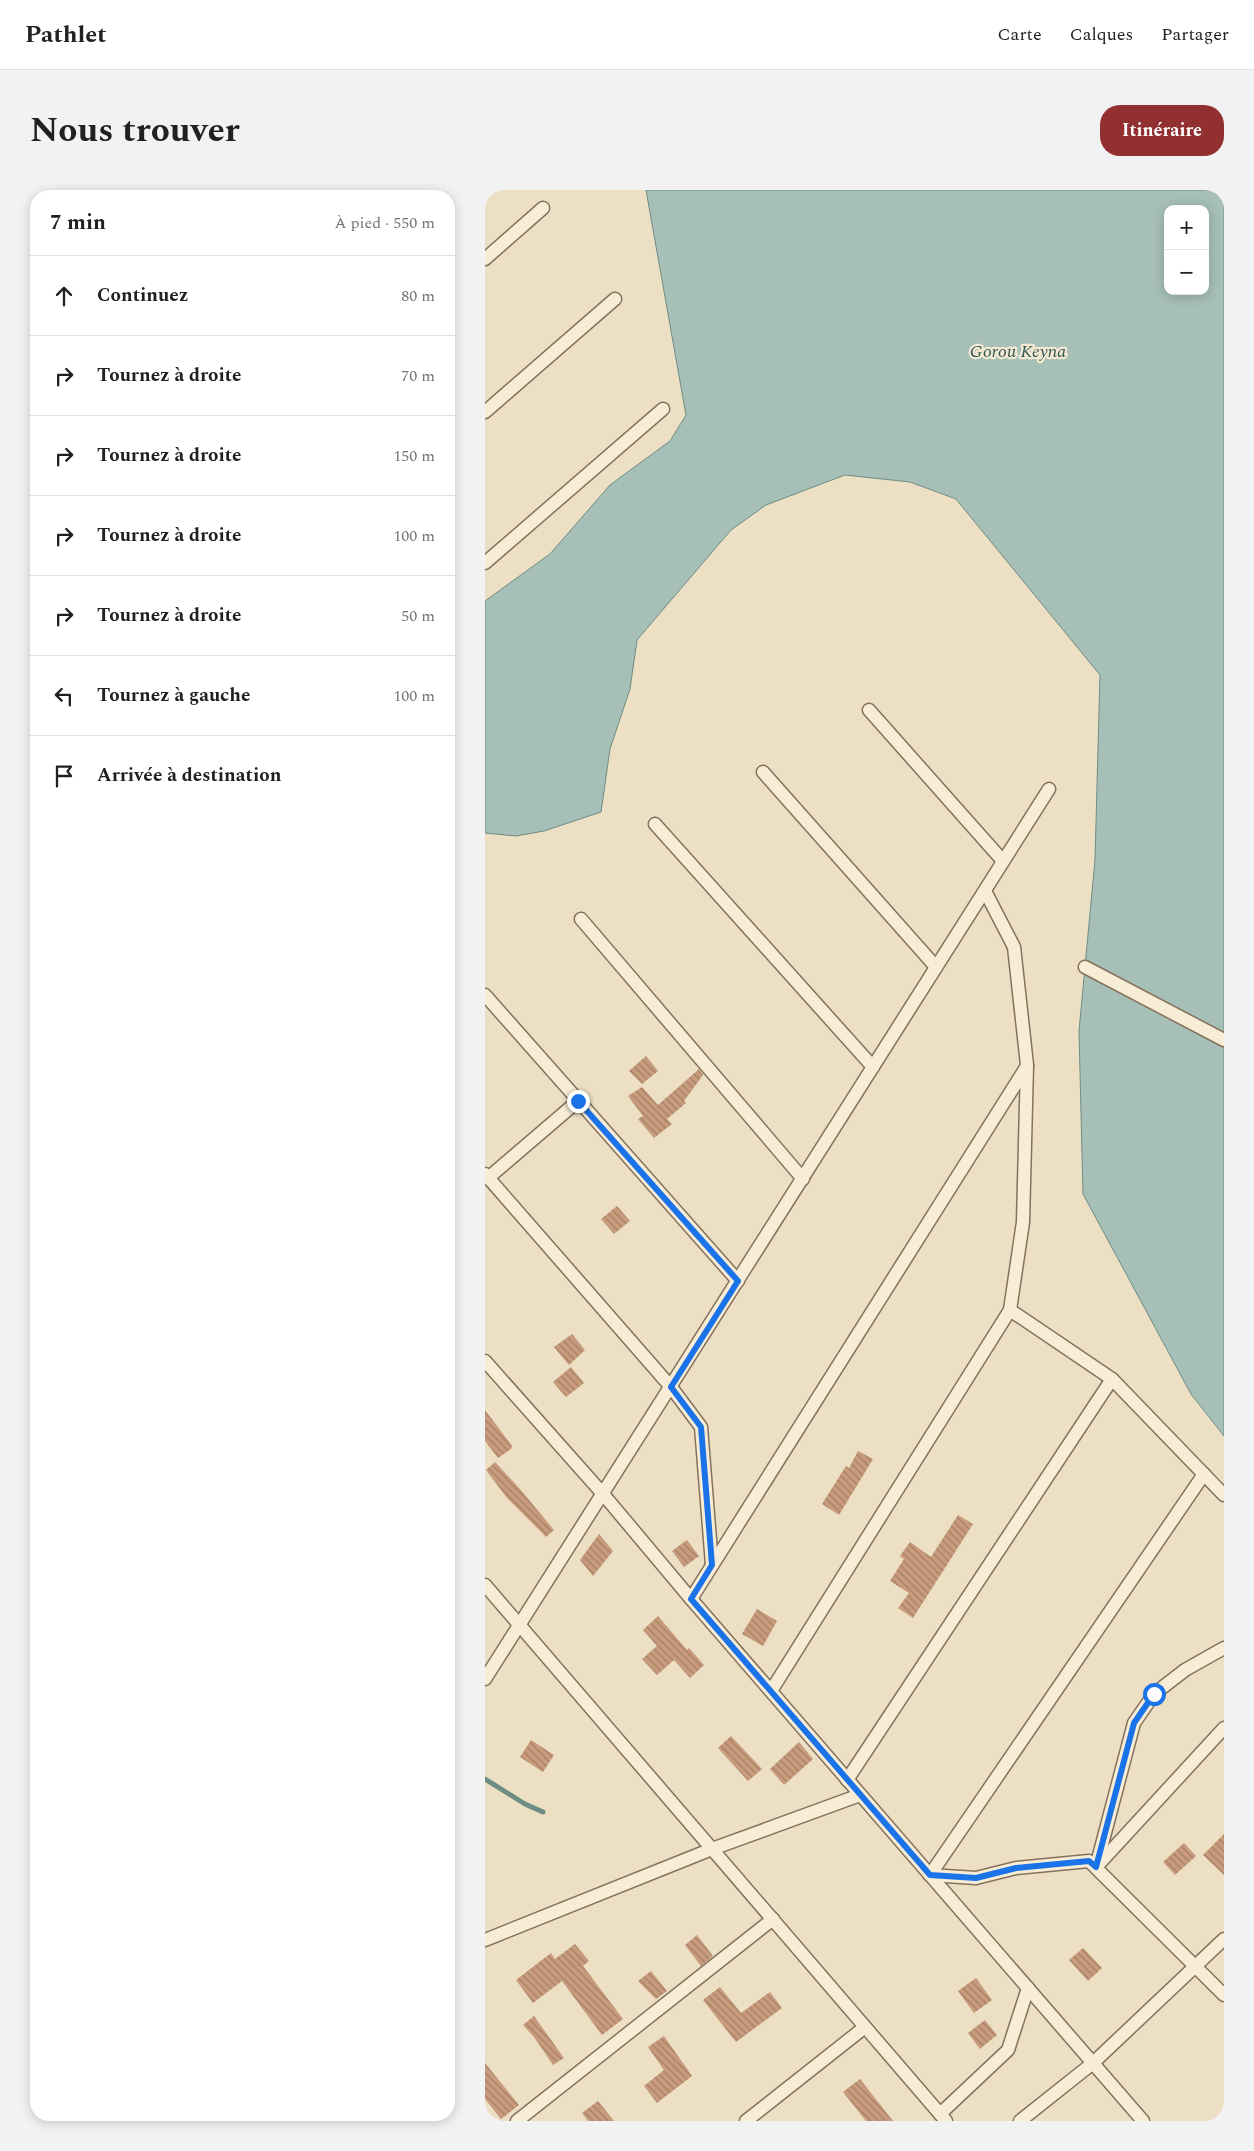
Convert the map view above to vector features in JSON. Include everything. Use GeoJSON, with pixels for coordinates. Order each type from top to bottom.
{"type":"FeatureCollection","features":[{"type":"Feature","properties":{"kind":"street"},"geometry":{"type":"LineString","coordinates":[[485,259],[543,208]]}},
{"type":"Feature","properties":{"kind":"street"},"geometry":{"type":"LineString","coordinates":[[485,412],[615,300]]}},
{"type":"Feature","properties":{"kind":"street"},"geometry":{"type":"LineString","coordinates":[[485,563],[663,409]]}},
{"type":"Feature","properties":{"kind":"street"},"geometry":{"type":"LineString","coordinates":[[869,710],[1003,861]]}},
{"type":"Feature","properties":{"kind":"street"},"geometry":{"type":"LineString","coordinates":[[763,772],[936,967]]}},
{"type":"Feature","properties":{"kind":"street"},"geometry":{"type":"LineString","coordinates":[[485,1679],[1049,789]]}},
{"type":"Feature","properties":{"kind":"street"},"geometry":{"type":"LineString","coordinates":[[655,824],[873,1067]]}},
{"type":"Feature","properties":{"kind":"street"},"geometry":{"type":"LineString","coordinates":[[771,1691],[1010,1310],[1023,1222],[1027,1065],[1014,947],[985,891]]}},
{"type":"Feature","properties":{"kind":"street"},"geometry":{"type":"LineString","coordinates":[[581,919],[803,1178]]}},
{"type":"Feature","properties":{"kind":"street"},"geometry":{"type":"LineString","coordinates":[[1085,967],[1224,1040]]}},
{"type":"Feature","properties":{"kind":"street"},"geometry":{"type":"LineString","coordinates":[[485,995],[738,1281]]}},
{"type":"Feature","properties":{"kind":"street"},"geometry":{"type":"LineString","coordinates":[[691,1599],[1027,1065]]}},
{"type":"Feature","properties":{"kind":"street"},"geometry":{"type":"LineString","coordinates":[[578,1101],[487,1176],[671,1387],[701,1427],[712,1565]]}},
{"type":"Feature","properties":{"kind":"street"},"geometry":{"type":"LineString","coordinates":[[1010,1310],[1112,1379],[1224,1495]]}},
{"type":"Feature","properties":{"kind":"street"},"geometry":{"type":"LineString","coordinates":[[485,1362],[603,1494],[691,1599],[1143,2121]]}},
{"type":"Feature","properties":{"kind":"street"},"geometry":{"type":"LineString","coordinates":[[847,1780],[1112,1379]]}},
{"type":"Feature","properties":{"kind":"street"},"geometry":{"type":"LineString","coordinates":[[930,1875],[1204,1474]]}},
{"type":"Feature","properties":{"kind":"street"},"geometry":{"type":"LineString","coordinates":[[485,1585],[943,2118],[1008,2050],[1028,1988]]}},
{"type":"Feature","properties":{"kind":"street"},"geometry":{"type":"LineString","coordinates":[[1096,1867],[1134,1723],[1154,1694],[1185,1670],[1224,1648]]}},
{"type":"Feature","properties":{"kind":"street"},"geometry":{"type":"LineString","coordinates":[[1096,1867],[1224,1728]]}},
{"type":"Feature","properties":{"kind":"street"},"geometry":{"type":"LineString","coordinates":[[485,1940],[712,1848],[860,1795]]}},
{"type":"Feature","properties":{"kind":"street"},"geometry":{"type":"LineString","coordinates":[[930,1875],[976,1878],[1016,1868],[1089,1861],[1224,1995]]}},
{"type":"Feature","properties":{"kind":"street"},"geometry":{"type":"LineString","coordinates":[[517,2121],[773,1919]]}},
{"type":"Feature","properties":{"kind":"street"},"geometry":{"type":"LineString","coordinates":[[1020,2121],[1093,2063],[1224,1939]]}},
{"type":"Feature","properties":{"kind":"street"},"geometry":{"type":"LineString","coordinates":[[746,2121],[865,2027]]}},
{"type":"Feature","properties":{"kind":"water","name":"Gorou Keyna"},"geometry":{"type":"Polygon","coordinates":[[[646,190],[1224,190],[1224,1436],[1191,1394],[1083,1194],[1079,1031],[1095,860],[1100,675],[956,499],[910,482],[845,475],[766,505],[731,530],[637,640],[630,689],[610,749],[601,812],[544,831],[516,836],[485,833],[485,601],[550,554],[610,485],[670,441],[686,415],[646,190]]]}},
{"type":"Feature","properties":{"kind":"building"},"geometry":{"type":"Polygon","coordinates":[[[646,1056],[658,1071],[642,1084],[629,1071],[646,1056]]]}},
{"type":"Feature","properties":{"kind":"building"},"geometry":{"type":"Polygon","coordinates":[[[699,1069],[703,1075],[684,1101],[686,1103],[667,1119],[672,1124],[654,1138],[638,1119],[643,1116],[628,1096],[642,1087],[658,1105],[699,1069]]]}},
{"type":"Feature","properties":{"kind":"building"},"geometry":{"type":"Polygon","coordinates":[[[617,1206],[630,1221],[614,1234],[601,1219],[617,1206]]]}},
{"type":"Feature","properties":{"kind":"building"},"geometry":{"type":"Polygon","coordinates":[[[572,1334],[585,1350],[569,1365],[554,1347],[572,1334]]]}},
{"type":"Feature","properties":{"kind":"building"},"geometry":{"type":"Polygon","coordinates":[[[571,1367],[584,1383],[566,1397],[553,1382],[571,1367]]]}},
{"type":"Feature","properties":{"kind":"building"},"geometry":{"type":"Polygon","coordinates":[[[485,1410],[512,1446],[511,1449],[498,1458],[485,1441],[485,1410]]]}},
{"type":"Feature","properties":{"kind":"building"},"geometry":{"type":"Polygon","coordinates":[[[858,1451],[873,1459],[839,1515],[822,1504],[846,1466],[849,1468],[858,1451]]]}},
{"type":"Feature","properties":{"kind":"building"},"geometry":{"type":"Polygon","coordinates":[[[495,1462],[554,1530],[546,1537],[507,1498],[486,1470],[495,1462]]]}},
{"type":"Feature","properties":{"kind":"building"},"geometry":{"type":"Polygon","coordinates":[[[958,1515],[973,1524],[913,1618],[898,1608],[909,1593],[890,1581],[904,1559],[900,1556],[910,1542],[931,1557],[958,1515]]]}},
{"type":"Feature","properties":{"kind":"building"},"geometry":{"type":"Polygon","coordinates":[[[599,1534],[613,1551],[593,1576],[580,1560],[599,1534]]]}},
{"type":"Feature","properties":{"kind":"building"},"geometry":{"type":"Polygon","coordinates":[[[687,1540],[699,1556],[684,1567],[672,1551],[687,1540]]]}},
{"type":"Feature","properties":{"kind":"building"},"geometry":{"type":"Polygon","coordinates":[[[757,1609],[777,1621],[763,1646],[742,1634],[757,1609]]]}},
{"type":"Feature","properties":{"kind":"building"},"geometry":{"type":"Polygon","coordinates":[[[658,1616],[687,1650],[689,1648],[704,1665],[690,1678],[674,1660],[657,1675],[642,1659],[657,1646],[643,1630],[658,1616]]]}},
{"type":"Feature","properties":{"kind":"building"},"geometry":{"type":"Polygon","coordinates":[[[731,1736],[762,1769],[748,1781],[718,1748],[731,1736]]]}},
{"type":"Feature","properties":{"kind":"building"},"geometry":{"type":"Polygon","coordinates":[[[531,1740],[554,1755],[543,1772],[520,1757],[531,1740]]]}},
{"type":"Feature","properties":{"kind":"building"},"geometry":{"type":"Polygon","coordinates":[[[799,1742],[813,1759],[784,1785],[770,1769],[799,1742]]]}},
{"type":"Feature","properties":{"kind":"building"},"geometry":{"type":"Polygon","coordinates":[[[1224,1834],[1224,1875],[1203,1855],[1224,1834]]]}},
{"type":"Feature","properties":{"kind":"building"},"geometry":{"type":"Polygon","coordinates":[[[1184,1843],[1196,1856],[1175,1875],[1163,1862],[1184,1843]]]}},
{"type":"Feature","properties":{"kind":"building"},"geometry":{"type":"Polygon","coordinates":[[[697,1935],[713,1956],[701,1966],[685,1945],[697,1935]]]}},
{"type":"Feature","properties":{"kind":"building"},"geometry":{"type":"Polygon","coordinates":[[[575,1944],[589,1961],[583,1966],[623,2019],[602,2035],[562,1981],[533,2003],[516,1980],[551,1953],[555,1959],[575,1944]]]}},
{"type":"Feature","properties":{"kind":"building"},"geometry":{"type":"Polygon","coordinates":[[[1083,1948],[1102,1968],[1088,1981],[1069,1960],[1083,1948]]]}},
{"type":"Feature","properties":{"kind":"building"},"geometry":{"type":"Polygon","coordinates":[[[651,1971],[667,1991],[656,1999],[638,1981],[651,1971]]]}},
{"type":"Feature","properties":{"kind":"building"},"geometry":{"type":"Polygon","coordinates":[[[976,1978],[992,2000],[974,2013],[958,1991],[976,1978]]]}},
{"type":"Feature","properties":{"kind":"building"},"geometry":{"type":"Polygon","coordinates":[[[720,1987],[741,2013],[770,1992],[782,2008],[736,2042],[703,2000],[720,1987]]]}},
{"type":"Feature","properties":{"kind":"building"},"geometry":{"type":"Polygon","coordinates":[[[534,2016],[564,2058],[553,2065],[534,2037],[523,2025],[534,2016]]]}},
{"type":"Feature","properties":{"kind":"building"},"geometry":{"type":"Polygon","coordinates":[[[985,2020],[997,2035],[980,2049],[968,2033],[985,2020]]]}},
{"type":"Feature","properties":{"kind":"building"},"geometry":{"type":"Polygon","coordinates":[[[664,2036],[692,2076],[657,2103],[644,2086],[664,2070],[648,2047],[664,2036]]]}},
{"type":"Feature","properties":{"kind":"building"},"geometry":{"type":"Polygon","coordinates":[[[485,2063],[519,2105],[501,2119],[485,2099],[485,2063]]]}},
{"type":"Feature","properties":{"kind":"building"},"geometry":{"type":"Polygon","coordinates":[[[860,2079],[893,2121],[866,2121],[843,2092],[860,2079]]]}},
{"type":"Feature","properties":{"kind":"building"},"geometry":{"type":"Polygon","coordinates":[[[598,2101],[614,2121],[588,2121],[582,2113],[598,2101]]]}},
{"type":"Feature","properties":{"kind":"waterway"},"geometry":{"type":"LineString","coordinates":[[485,1779],[525,1804],[543,1812]]}},
{"type":"Feature","properties":{"kind":"route"},"geometry":{"type":"LineString","coordinates":[[578,1101],[738,1281],[671,1387],[701,1427],[712,1565],[691,1599],[930,1875],[976,1878],[1016,1868],[1089,1861],[1096,1867],[1134,1723],[1154,1694]]}}]}
